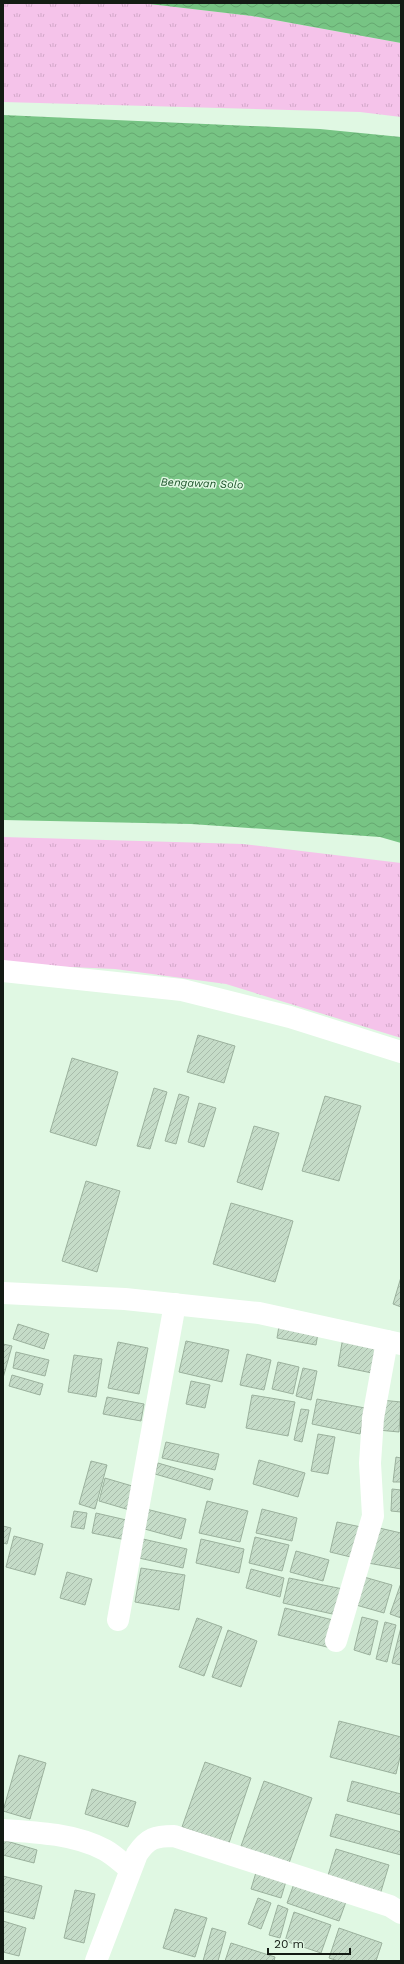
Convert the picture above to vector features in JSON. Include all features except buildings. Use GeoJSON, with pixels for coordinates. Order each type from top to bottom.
{"type":"FeatureCollection","features":[{"type":"Feature","properties":{"kind":"street"},"geometry":{"type":"LineString","coordinates":[[3,971],[182,990],[290,1017],[401,1052]]}},
{"type":"Feature","properties":{"kind":"street"},"geometry":{"type":"LineString","coordinates":[[3,1293],[125,1299],[260,1313],[394,1342],[373,1418],[370,1463],[373,1516],[336,1641]]}},
{"type":"Feature","properties":{"kind":"street"},"geometry":{"type":"LineString","coordinates":[[118,1620],[175,1304]]}},
{"type":"Feature","properties":{"kind":"street"},"geometry":{"type":"LineString","coordinates":[[3,1830],[31,1832],[73,1839],[105,1850],[130,1869]]}},
{"type":"Feature","properties":{"kind":"street"},"geometry":{"type":"LineString","coordinates":[[96,1961],[130,1869],[145,1842],[159,1836],[174,1836],[390,1906],[401,1913]]}},
{"type":"Feature","properties":{"kind":"green space"},"geometry":{"type":"Polygon","coordinates":[[[3,3],[141,3],[252,16],[401,43],[401,117],[360,112],[3,102],[3,3]]]}},
{"type":"Feature","properties":{"kind":"green space"},"geometry":{"type":"Polygon","coordinates":[[[3,837],[243,844],[401,863],[401,1038],[226,984],[115,969],[3,964],[3,837]]]}},
{"type":"Feature","properties":{"kind":"water"},"geometry":{"type":"Polygon","coordinates":[[[141,3],[401,3],[401,43],[252,16],[141,3]]]}},
{"type":"Feature","properties":{"kind":"water","name":"Bengawan Solo"},"geometry":{"type":"Polygon","coordinates":[[[3,115],[320,129],[401,137],[401,843],[380,837],[191,824],[3,820],[3,115]]]}}]}
